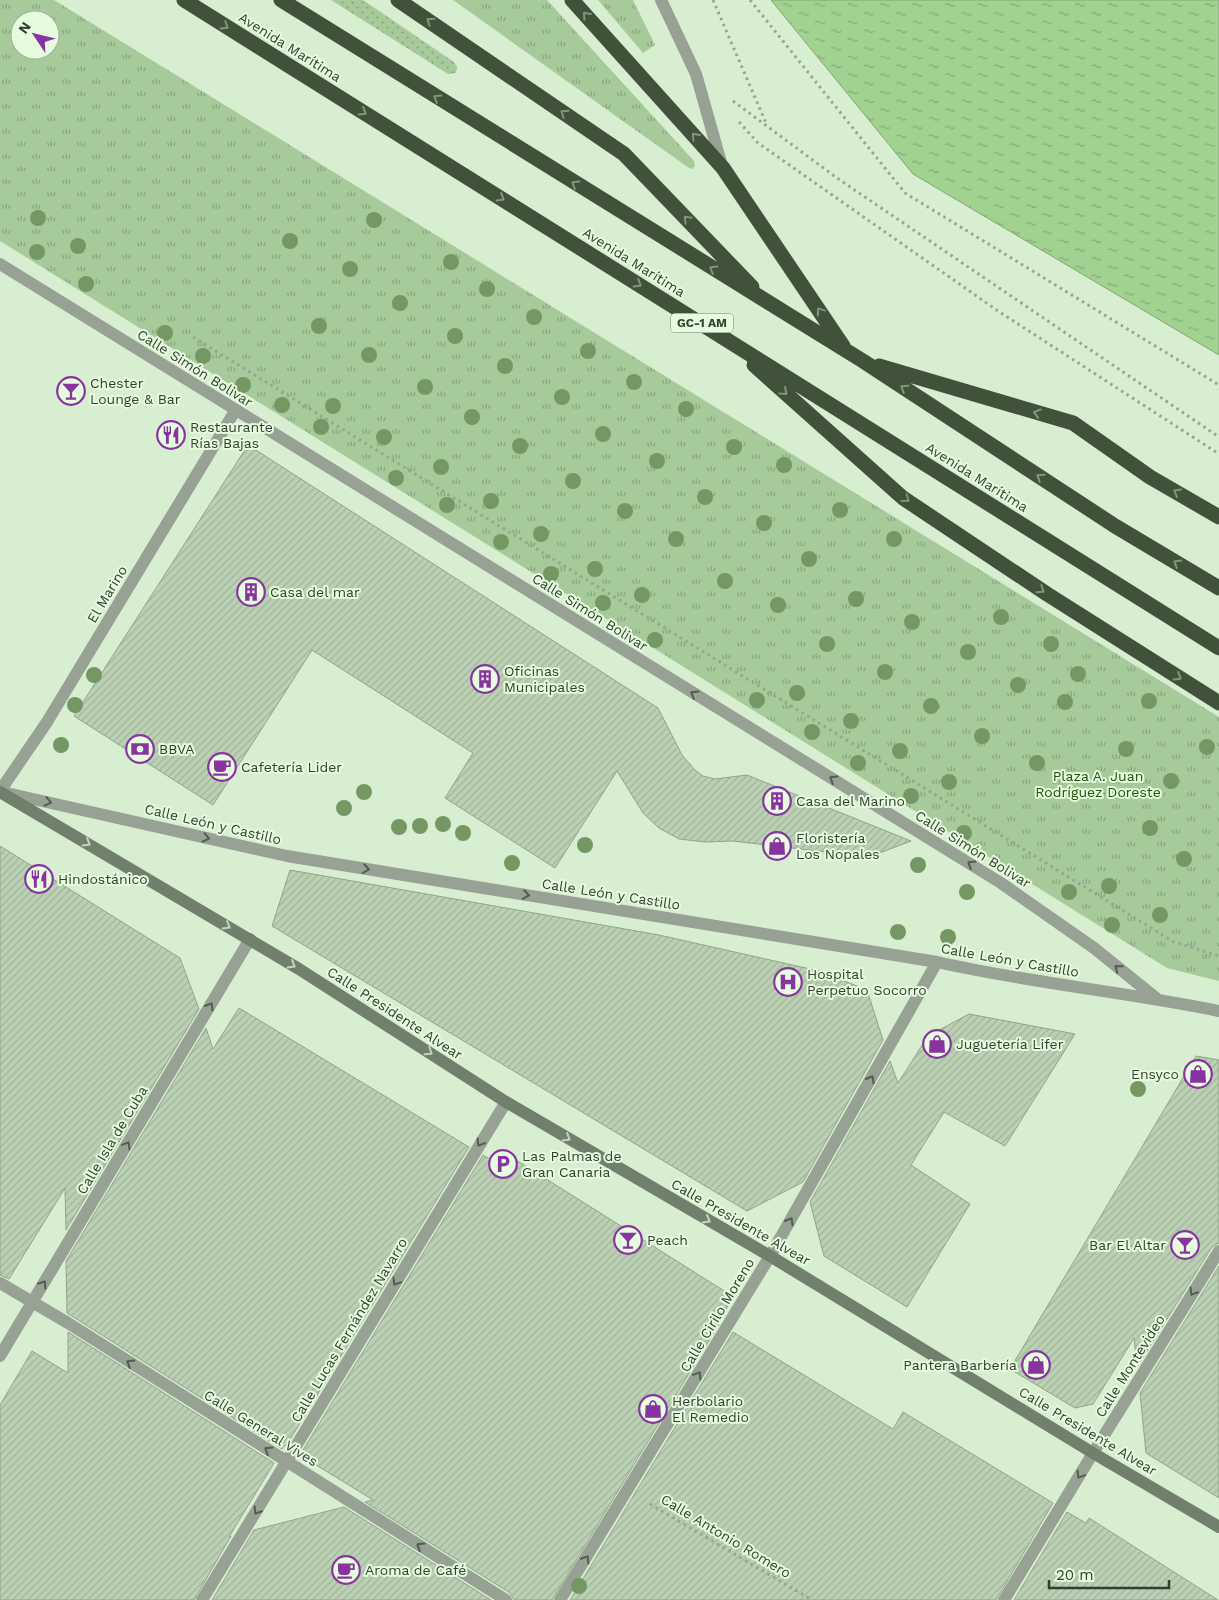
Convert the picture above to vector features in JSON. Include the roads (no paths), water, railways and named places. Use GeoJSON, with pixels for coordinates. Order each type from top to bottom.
{"type":"FeatureCollection","features":[{"type":"Feature","properties":{"kind":"highway","name":"Avenida Marítima"},"geometry":{"type":"LineString","coordinates":[[184,0],[1219,648]]}},
{"type":"Feature","properties":{"kind":"highway"},"geometry":{"type":"LineString","coordinates":[[280,0],[864,361],[1114,526],[1219,588]]}},
{"type":"Feature","properties":{"kind":"highway"},"geometry":{"type":"LineString","coordinates":[[398,0],[624,154],[769,304]]}},
{"type":"Feature","properties":{"kind":"highway"},"geometry":{"type":"LineString","coordinates":[[572,0],[723,168],[847,351]]}},
{"type":"Feature","properties":{"kind":"highway"},"geometry":{"type":"LineString","coordinates":[[722,336],[903,498],[1047,594],[1219,703]]}},
{"type":"Feature","properties":{"kind":"highway"},"geometry":{"type":"LineString","coordinates":[[864,361],[1073,423],[1150,476],[1219,517]]}},
{"type":"Feature","properties":{"kind":"street"},"geometry":{"type":"LineString","coordinates":[[661,0],[696,74],[723,168]]}},
{"type":"Feature","properties":{"kind":"street","name":"Calle Simón Bolivar"},"geometry":{"type":"LineString","coordinates":[[0,264],[235,411],[1001,882],[1094,948],[1156,998]]}},
{"type":"Feature","properties":{"kind":"street","name":"El Marino"},"geometry":{"type":"LineString","coordinates":[[0,791],[47,722],[235,411]]}},
{"type":"Feature","properties":{"kind":"street"},"geometry":{"type":"LineString","coordinates":[[0,791],[250,939]]}},
{"type":"Feature","properties":{"kind":"street","name":"Calle León y Castillo"},"geometry":{"type":"LineString","coordinates":[[0,791],[288,856],[938,962],[974,970],[1156,998],[1219,1011]]}},
{"type":"Feature","properties":{"kind":"street","name":"Calle Presidente Alvear"},"geometry":{"type":"LineString","coordinates":[[250,939],[506,1102],[770,1256],[1093,1453],[1219,1527]]}},
{"type":"Feature","properties":{"kind":"street","name":"Calle Isla de Cuba"},"geometry":{"type":"LineString","coordinates":[[0,1356],[250,939]]}},
{"type":"Feature","properties":{"kind":"street","name":"Calle Cirilo Moreno"},"geometry":{"type":"LineString","coordinates":[[560,1600],[770,1256],[938,962]]}},
{"type":"Feature","properties":{"kind":"street","name":"Calle Lucas Fernández Navarro"},"geometry":{"type":"LineString","coordinates":[[202,1600],[506,1102]]}},
{"type":"Feature","properties":{"kind":"street","name":"Calle Montevideo"},"geometry":{"type":"LineString","coordinates":[[1004,1600],[1219,1251]]}},
{"type":"Feature","properties":{"kind":"street","name":"Calle General Vives"},"geometry":{"type":"LineString","coordinates":[[0,1283],[506,1600]]}},
{"type":"Feature","properties":{"kind":"water"},"geometry":{"type":"Polygon","coordinates":[[[771,0],[1219,0],[1219,355],[913,174],[771,0]]]}},
{"type":"Feature","properties":{"kind":"place","name":"Chester Lounge & Bar"},"geometry":{"type":"Point","coordinates":[71,391]}},
{"type":"Feature","properties":{"kind":"place","name":"Restaurante Rías Bajas"},"geometry":{"type":"Point","coordinates":[171,435]}},
{"type":"Feature","properties":{"kind":"place","name":"Casa del mar"},"geometry":{"type":"Point","coordinates":[251,592]}},
{"type":"Feature","properties":{"kind":"place","name":"Oficinas Municipales"},"geometry":{"type":"Point","coordinates":[485,679]}},
{"type":"Feature","properties":{"kind":"place","name":"BBVA"},"geometry":{"type":"Point","coordinates":[140,749]}},
{"type":"Feature","properties":{"kind":"place","name":"Cafetería Lider"},"geometry":{"type":"Point","coordinates":[222,767]}},
{"type":"Feature","properties":{"kind":"place","name":"Casa del Marino"},"geometry":{"type":"Point","coordinates":[777,801]}},
{"type":"Feature","properties":{"kind":"place","name":"Floristería Los Nopales"},"geometry":{"type":"Point","coordinates":[777,846]}},
{"type":"Feature","properties":{"kind":"place","name":"Hindostánico"},"geometry":{"type":"Point","coordinates":[39,879]}},
{"type":"Feature","properties":{"kind":"place","name":"Hospital Perpetuo Socorro"},"geometry":{"type":"Point","coordinates":[788,982]}},
{"type":"Feature","properties":{"kind":"place","name":"Juguetería Lifer"},"geometry":{"type":"Point","coordinates":[937,1044]}},
{"type":"Feature","properties":{"kind":"place","name":"Ensyco"},"geometry":{"type":"Point","coordinates":[1198,1074]}},
{"type":"Feature","properties":{"kind":"place","name":"Las Palmas de Gran Canaria"},"geometry":{"type":"Point","coordinates":[503,1164]}},
{"type":"Feature","properties":{"kind":"place","name":"Peach"},"geometry":{"type":"Point","coordinates":[628,1240]}},
{"type":"Feature","properties":{"kind":"place","name":"Bar El Altar"},"geometry":{"type":"Point","coordinates":[1185,1245]}},
{"type":"Feature","properties":{"kind":"place","name":"Pantera Barbería"},"geometry":{"type":"Point","coordinates":[1036,1365]}},
{"type":"Feature","properties":{"kind":"place","name":"Herbolario El Remedio"},"geometry":{"type":"Point","coordinates":[653,1409]}},
{"type":"Feature","properties":{"kind":"place","name":"Aroma de Café"},"geometry":{"type":"Point","coordinates":[346,1570]}},
{"type":"Feature","properties":{"kind":"park label","name":"Plaza A. Juan Rodríguez Doreste"},"geometry":{"type":"Point","coordinates":[1098,784]}}]}
